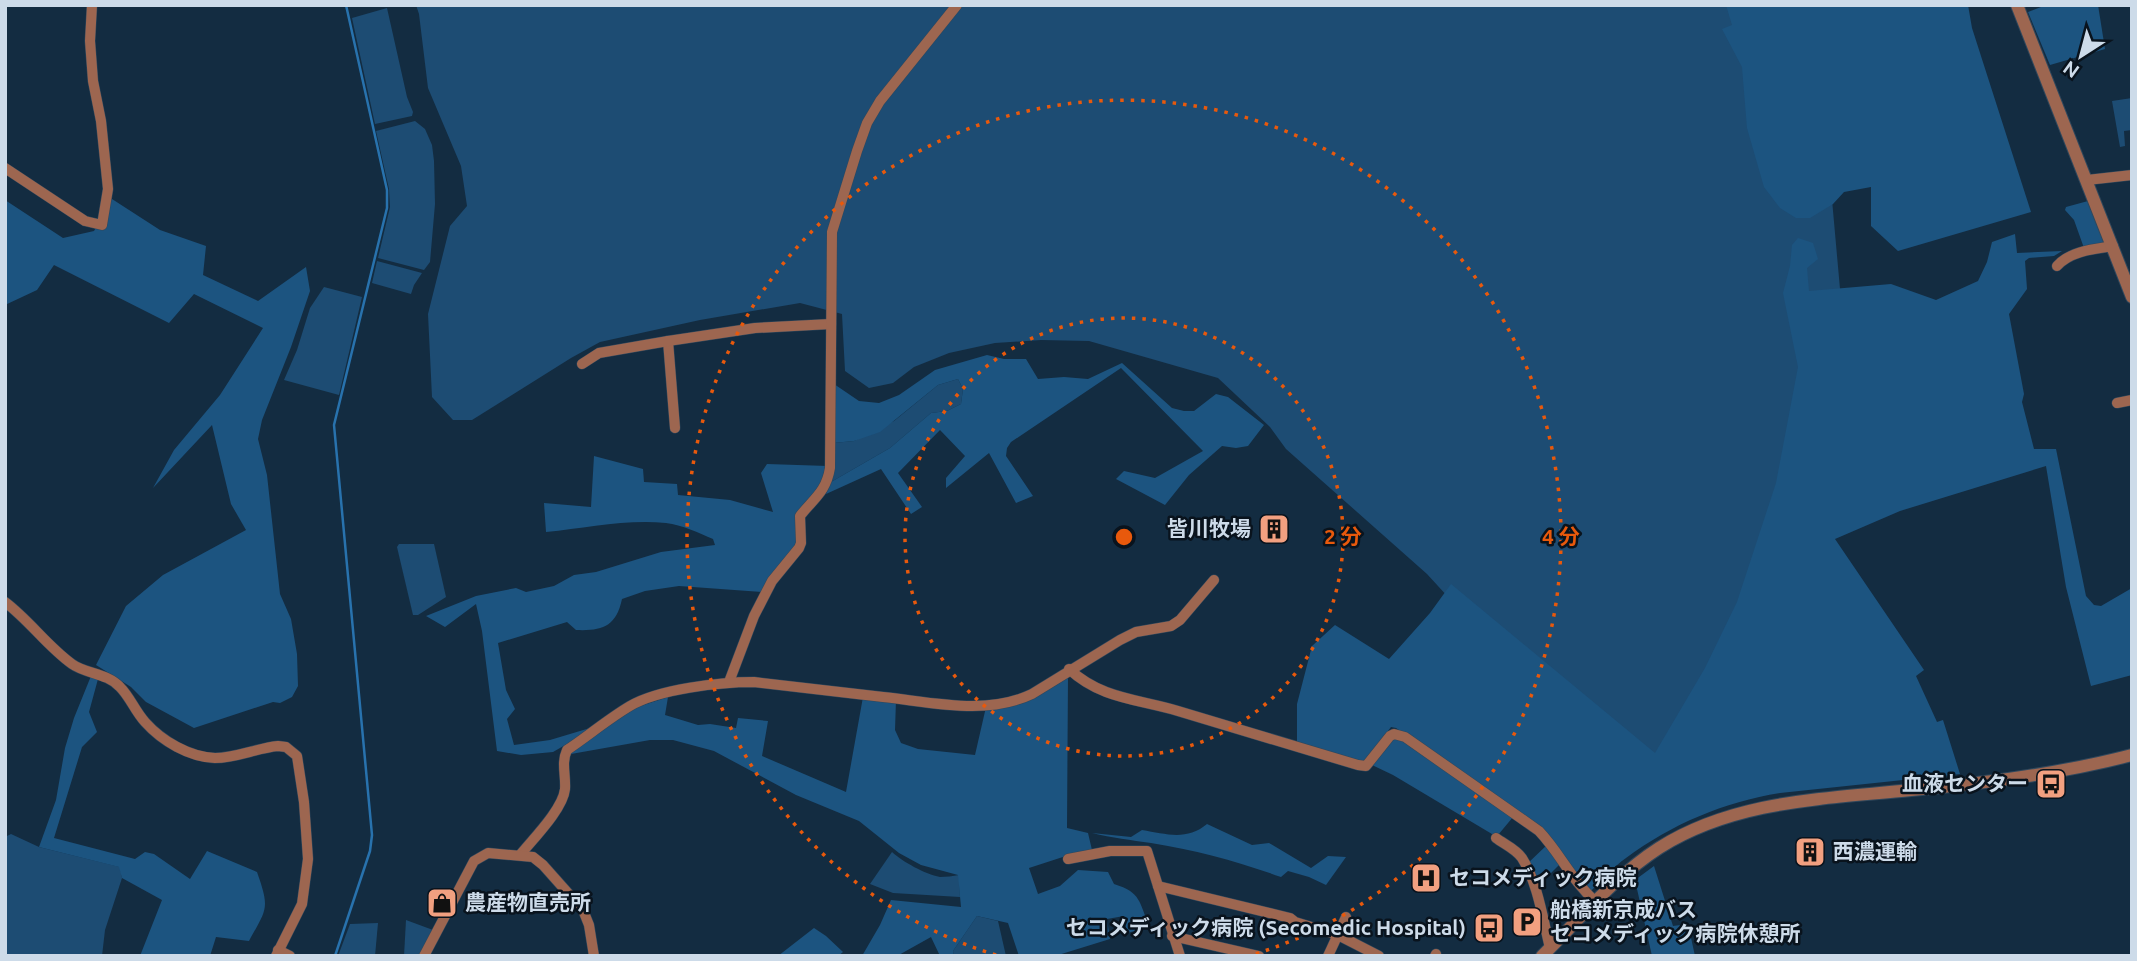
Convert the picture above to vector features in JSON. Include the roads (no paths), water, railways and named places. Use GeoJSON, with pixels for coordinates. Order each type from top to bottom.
{"type":"FeatureCollection","features":[{"type":"Feature","properties":{"kind":"street"},"geometry":{"type":"LineString","coordinates":[[5,168],[85,221],[102,225],[108,189],[101,121],[93,81],[90,41],[92,5]]}},
{"type":"Feature","properties":{"kind":"street"},"geometry":{"type":"LineString","coordinates":[[729,682],[754,616],[772,581],[799,548],[800,516],[828,482],[832,232],[859,144],[880,101],[957,5]]}},
{"type":"Feature","properties":{"kind":"street"},"geometry":{"type":"LineString","coordinates":[[2017,5],[2132,297]]}},
{"type":"Feature","properties":{"kind":"street"},"geometry":{"type":"LineString","coordinates":[[2087,180],[2132,175]]}},
{"type":"Feature","properties":{"kind":"street"},"geometry":{"type":"LineString","coordinates":[[2057,266],[2065,258],[2076,254],[2113,246]]}},
{"type":"Feature","properties":{"kind":"street"},"geometry":{"type":"LineString","coordinates":[[582,363],[599,353],[668,341],[755,328],[831,324]]}},
{"type":"Feature","properties":{"kind":"street"},"geometry":{"type":"LineString","coordinates":[[668,341],[675,428]]}},
{"type":"Feature","properties":{"kind":"street"},"geometry":{"type":"LineString","coordinates":[[2117,403],[2132,400]]}},
{"type":"Feature","properties":{"kind":"street"},"geometry":{"type":"LineString","coordinates":[[520,855],[562,802],[565,789],[564,756],[567,750],[632,704],[674,691],[729,682],[754,682],[961,706],[1019,700],[1136,632],[1171,626],[1180,620],[1214,580]]}},
{"type":"Feature","properties":{"kind":"street"},"geometry":{"type":"LineString","coordinates":[[5,602],[54,651],[76,667],[107,677],[120,687],[147,725],[180,748],[215,758],[278,746],[286,747],[297,756],[304,802],[307,859],[302,904],[277,953],[290,956]]}},
{"type":"Feature","properties":{"kind":"street"},"geometry":{"type":"LineString","coordinates":[[1069,669],[1081,681],[1112,695],[1165,707],[1358,765],[1366,766],[1390,736],[1394,734],[1405,737],[1539,831],[1574,879],[1595,901]]}},
{"type":"Feature","properties":{"kind":"street"},"geometry":{"type":"LineString","coordinates":[[1546,952],[1595,901],[1658,849],[1691,831],[1738,813],[1813,800],[2012,780],[2132,755]]}},
{"type":"Feature","properties":{"kind":"street"},"geometry":{"type":"LineString","coordinates":[[1496,838],[1515,851],[1524,862],[1542,911],[1546,952]]}},
{"type":"Feature","properties":{"kind":"street"},"geometry":{"type":"LineString","coordinates":[[1068,859],[1110,851],[1147,851],[1180,956]]}},
{"type":"Feature","properties":{"kind":"street"},"geometry":{"type":"LineString","coordinates":[[425,956],[474,861],[488,853],[533,857],[543,865],[583,910],[589,925],[594,956]]}},
{"type":"Feature","properties":{"kind":"street"},"geometry":{"type":"LineString","coordinates":[[1157,886],[1290,918],[1295,922],[1338,934],[1379,956]]}},
{"type":"Feature","properties":{"kind":"street"},"geometry":{"type":"LineString","coordinates":[[1328,956],[1346,917]]}},
{"type":"Feature","properties":{"kind":"street"},"geometry":{"type":"LineString","coordinates":[[1172,936],[1259,956]]}},
{"type":"Feature","properties":{"kind":"waterway"},"geometry":{"type":"LineString","coordinates":[[335,956],[370,851],[372,835],[334,425],[387,208],[387,190],[346,5]]}},
{"type":"Feature","properties":{"kind":"place","name":"皆川牧場"},"geometry":{"type":"Point","coordinates":[1274,529]}},
{"type":"Feature","properties":{"kind":"place","name":"血液センター"},"geometry":{"type":"Point","coordinates":[2051,784]}},
{"type":"Feature","properties":{"kind":"place","name":"西濃運輸"},"geometry":{"type":"Point","coordinates":[1810,852]}},
{"type":"Feature","properties":{"kind":"place","name":"セコメディック病院"},"geometry":{"type":"Point","coordinates":[1426,878]}},
{"type":"Feature","properties":{"kind":"place","name":"農産物直売所"},"geometry":{"type":"Point","coordinates":[442,903]}},
{"type":"Feature","properties":{"kind":"place","name":"船橋新京成バス セコメディック病院休憩所"},"geometry":{"type":"Point","coordinates":[1527,922]}},
{"type":"Feature","properties":{"kind":"place","name":"セコメディック病院 (Secomedic Hospital)"},"geometry":{"type":"Point","coordinates":[1489,928]}}]}
